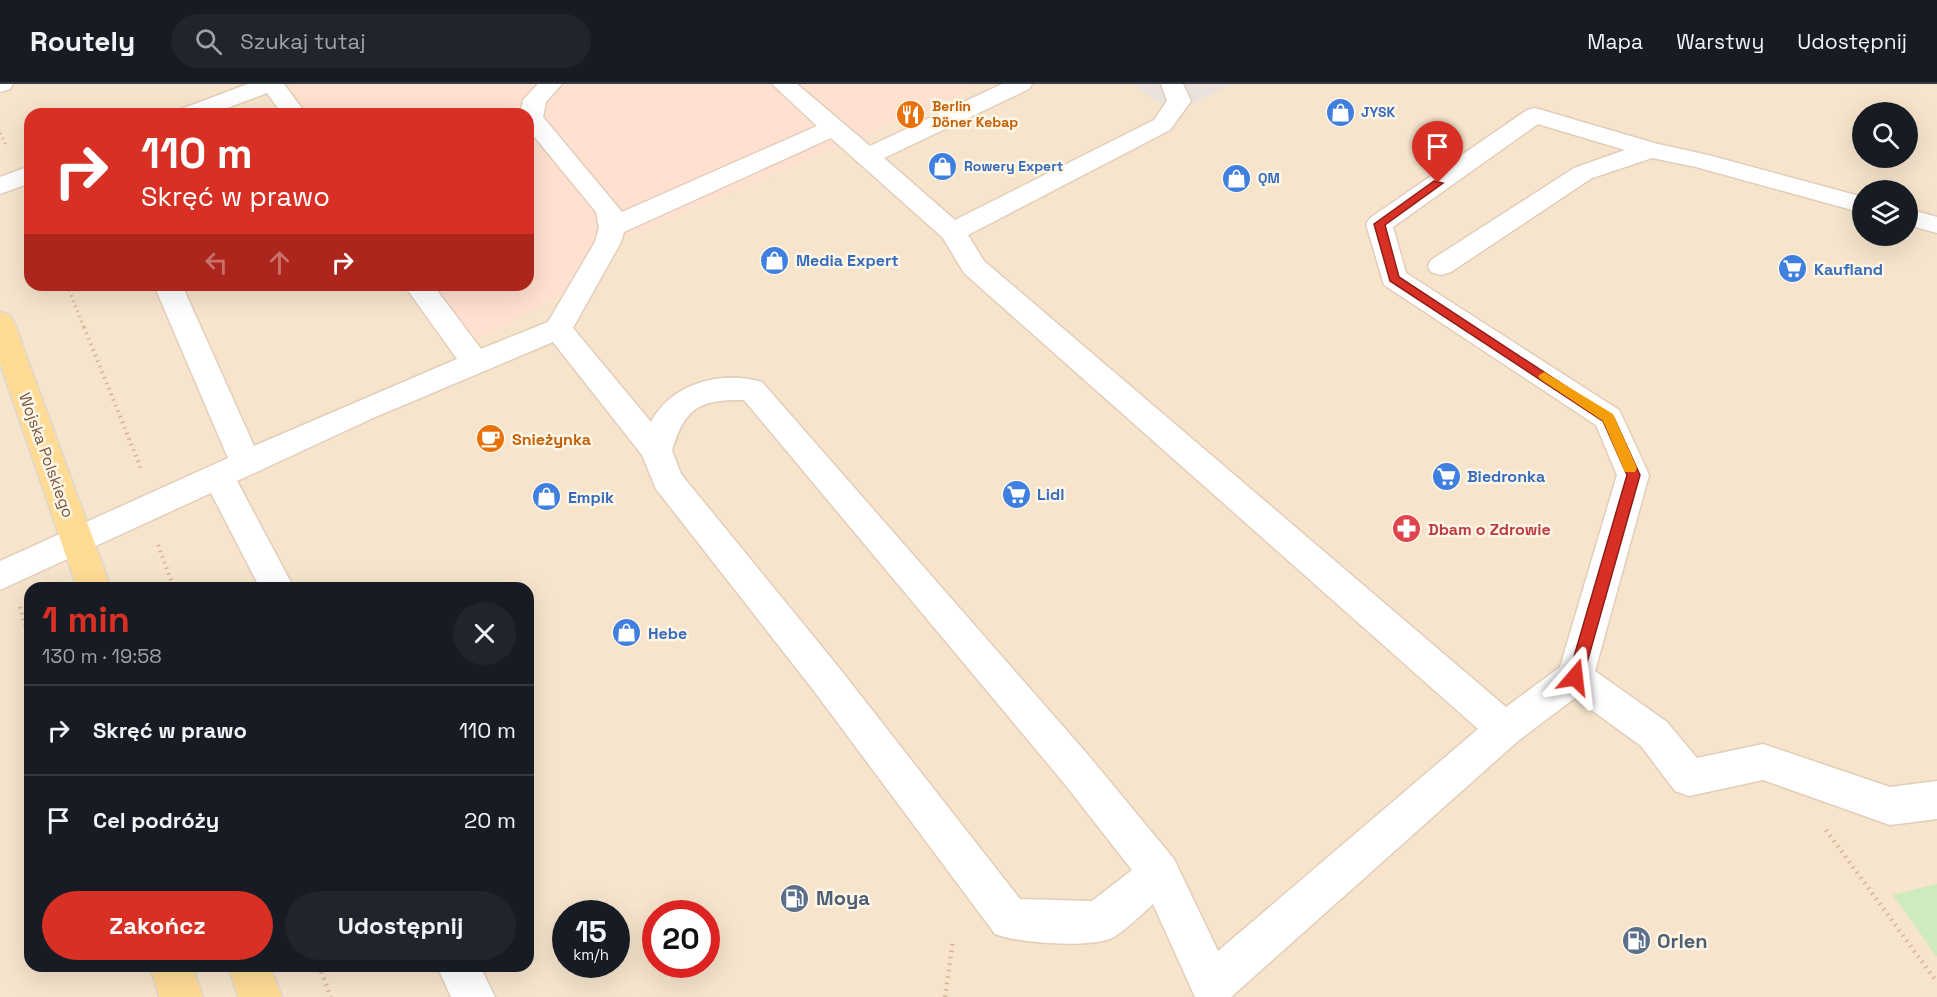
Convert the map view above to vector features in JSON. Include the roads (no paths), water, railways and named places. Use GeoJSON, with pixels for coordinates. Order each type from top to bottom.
{"type":"FeatureCollection","features":[{"type":"Feature","properties":{"kind":"main road","name":"Wojska Polskiego"},"geometry":{"type":"LineString","coordinates":[[0,322],[92,582]]}},
{"type":"Feature","properties":{"kind":"main road"},"geometry":{"type":"LineString","coordinates":[[173,972],[181,997]]}},
{"type":"Feature","properties":{"kind":"main road"},"geometry":{"type":"LineString","coordinates":[[251,972],[260,997]]}},
{"type":"Feature","properties":{"kind":"street"},"geometry":{"type":"LineString","coordinates":[[205,108],[270,84],[289,108]]}},
{"type":"Feature","properties":{"kind":"street"},"geometry":{"type":"LineString","coordinates":[[533,108],[535,100],[551,84]]}},
{"type":"Feature","properties":{"kind":"street"},"geometry":{"type":"LineString","coordinates":[[783,84],[953,232],[974,267],[1505,729]]}},
{"type":"Feature","properties":{"kind":"street"},"geometry":{"type":"LineString","coordinates":[[867,157],[1022,84]]}},
{"type":"Feature","properties":{"kind":"street"},"geometry":{"type":"LineString","coordinates":[[953,232],[1162,125],[1179,101],[1172,84]]}},
{"type":"Feature","properties":{"kind":"street"},"geometry":{"type":"LineString","coordinates":[[656,450],[671,413],[697,394],[727,387],[752,390],[1076,769],[1160,873],[1213,991],[1505,729],[1575,677],[1633,475],[1608,418],[1394,279],[1379,224],[1535,115],[1650,150],[1699,160],[1852,202]]}},
{"type":"Feature","properties":{"kind":"street"},"geometry":{"type":"LineString","coordinates":[[0,576],[362,410],[558,329],[609,242],[612,227],[609,210],[534,122]]}},
{"type":"Feature","properties":{"kind":"street"},"geometry":{"type":"LineString","coordinates":[[612,227],[833,128]]}},
{"type":"Feature","properties":{"kind":"street"},"geometry":{"type":"LineString","coordinates":[[1441,266],[1583,173],[1650,150]]}},
{"type":"Feature","properties":{"kind":"street"},"geometry":{"type":"LineString","coordinates":[[0,186],[24,176]]}},
{"type":"Feature","properties":{"kind":"street"},"geometry":{"type":"LineString","coordinates":[[1918,220],[1937,225]]}},
{"type":"Feature","properties":{"kind":"street"},"geometry":{"type":"LineString","coordinates":[[170,291],[232,469],[275,582]]}},
{"type":"Feature","properties":{"kind":"street"},"geometry":{"type":"LineString","coordinates":[[422,291],[475,363]]}},
{"type":"Feature","properties":{"kind":"street"},"geometry":{"type":"LineString","coordinates":[[558,329],[656,450],[667,480],[827,680],[1010,919],[1099,922],[1160,873]]}},
{"type":"Feature","properties":{"kind":"street"},"geometry":{"type":"LineString","coordinates":[[1575,677],[1654,734],[1689,778],[1763,762],[1890,806],[1937,800]]}},
{"type":"Feature","properties":{"kind":"street"},"geometry":{"type":"LineString","coordinates":[[461,972],[473,997]]}},
{"type":"Feature","properties":{"kind":"place","name":"JYSK"},"geometry":{"type":"Point","coordinates":[1340,112]}},
{"type":"Feature","properties":{"kind":"place","name":"Berlin Döner Kebap"},"geometry":{"type":"Point","coordinates":[911,114]}},
{"type":"Feature","properties":{"kind":"place","name":"Rowery Expert"},"geometry":{"type":"Point","coordinates":[943,166]}},
{"type":"Feature","properties":{"kind":"place","name":"QM"},"geometry":{"type":"Point","coordinates":[1237,178]}},
{"type":"Feature","properties":{"kind":"place","name":"Media Expert"},"geometry":{"type":"Point","coordinates":[775,260]}},
{"type":"Feature","properties":{"kind":"place","name":"Kaufland"},"geometry":{"type":"Point","coordinates":[1793,269]}},
{"type":"Feature","properties":{"kind":"place","name":"Snieżynka"},"geometry":{"type":"Point","coordinates":[491,439]}},
{"type":"Feature","properties":{"kind":"place","name":"Biedronka"},"geometry":{"type":"Point","coordinates":[1446,476]}},
{"type":"Feature","properties":{"kind":"place","name":"Lidl"},"geometry":{"type":"Point","coordinates":[1016,494]}},
{"type":"Feature","properties":{"kind":"place","name":"Empik"},"geometry":{"type":"Point","coordinates":[547,497]}},
{"type":"Feature","properties":{"kind":"place","name":"Dbam o Zdrowie"},"geometry":{"type":"Point","coordinates":[1407,529]}},
{"type":"Feature","properties":{"kind":"place","name":"Hebe"},"geometry":{"type":"Point","coordinates":[627,633]}},
{"type":"Feature","properties":{"kind":"place","name":"Moya"},"geometry":{"type":"Point","coordinates":[795,898]}},
{"type":"Feature","properties":{"kind":"place","name":"Orlen"},"geometry":{"type":"Point","coordinates":[1636,941]}}]}
